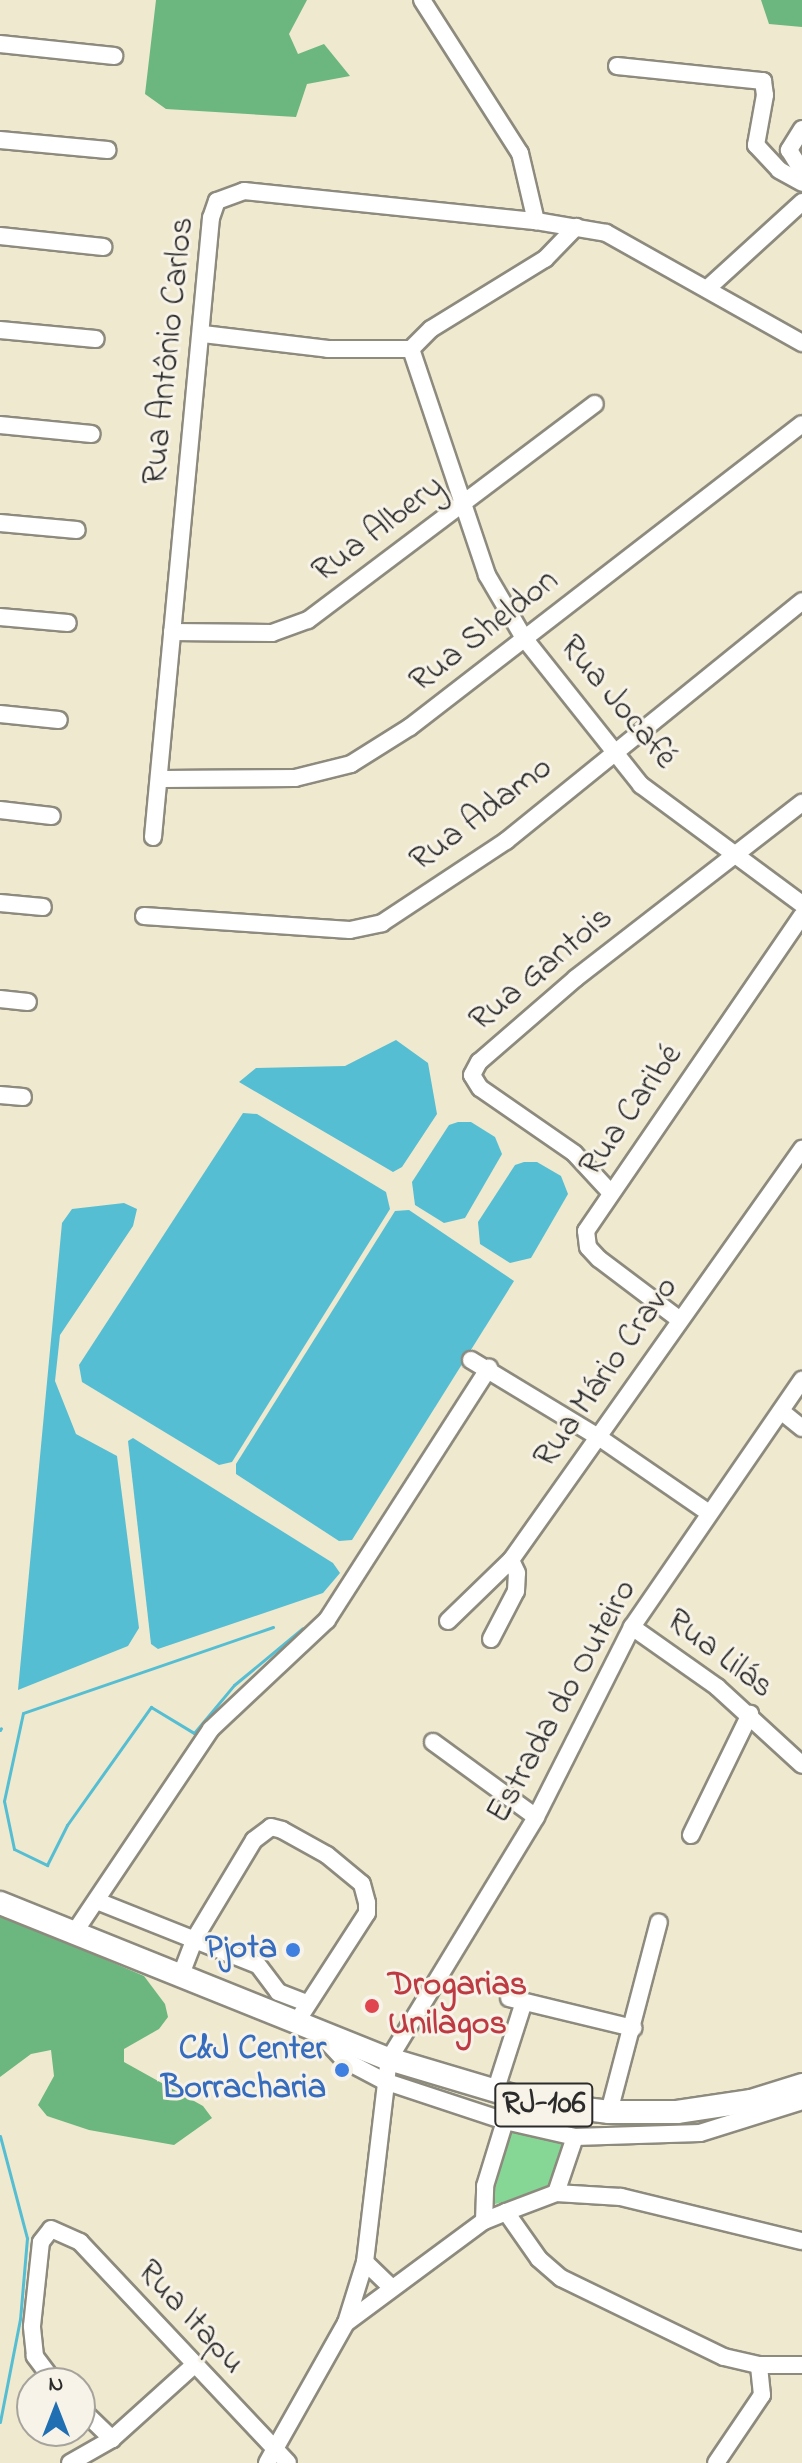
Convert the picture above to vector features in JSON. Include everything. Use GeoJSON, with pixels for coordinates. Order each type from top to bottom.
{"type":"FeatureCollection","features":[{"type":"Feature","properties":{"kind":"highway","name":"RJ-106"},"geometry":{"type":"LineString","coordinates":[[0,1903],[307,2018],[387,2070],[537,2103],[609,2112],[730,2105],[802,2085]]}},
{"type":"Feature","properties":{"kind":"street"},"geometry":{"type":"LineString","coordinates":[[422,0],[520,153],[536,221]]}},
{"type":"Feature","properties":{"kind":"street"},"geometry":{"type":"LineString","coordinates":[[0,44],[114,56]]}},
{"type":"Feature","properties":{"kind":"street"},"geometry":{"type":"LineString","coordinates":[[617,66],[763,81],[756,145],[779,170],[802,183]]}},
{"type":"Feature","properties":{"kind":"street"},"geometry":{"type":"LineString","coordinates":[[802,129],[789,150],[802,171]]}},
{"type":"Feature","properties":{"kind":"street"},"geometry":{"type":"LineString","coordinates":[[0,140],[108,150]]}},
{"type":"Feature","properties":{"kind":"street","name":"Rua Antônio Carlos"},"geometry":{"type":"LineString","coordinates":[[153,837],[162,779],[172,632],[203,334],[211,218],[217,201],[244,191],[576,227],[640,248],[802,343]]}},
{"type":"Feature","properties":{"kind":"street"},"geometry":{"type":"LineString","coordinates":[[709,287],[802,202]]}},
{"type":"Feature","properties":{"kind":"street"},"geometry":{"type":"LineString","coordinates":[[203,334],[328,349],[411,349],[431,329],[545,259],[576,227]]}},
{"type":"Feature","properties":{"kind":"street"},"geometry":{"type":"LineString","coordinates":[[0,236],[103,247]]}},
{"type":"Feature","properties":{"kind":"street"},"geometry":{"type":"LineString","coordinates":[[0,330],[96,339]]}},
{"type":"Feature","properties":{"kind":"street","name":"Rua Jocafé"},"geometry":{"type":"LineString","coordinates":[[411,349],[487,575],[524,638],[641,785],[732,857],[802,904]]}},
{"type":"Feature","properties":{"kind":"street","name":"Rua Albery"},"geometry":{"type":"LineString","coordinates":[[172,632],[289,628],[308,620],[595,404]]}},
{"type":"Feature","properties":{"kind":"street","name":"Rua Sheldon"},"geometry":{"type":"LineString","coordinates":[[162,779],[295,778],[351,764],[410,727],[802,424]]}},
{"type":"Feature","properties":{"kind":"street"},"geometry":{"type":"LineString","coordinates":[[0,425],[92,434]]}},
{"type":"Feature","properties":{"kind":"street"},"geometry":{"type":"LineString","coordinates":[[0,523],[77,530]]}},
{"type":"Feature","properties":{"kind":"street","name":"Rua Adamo"},"geometry":{"type":"LineString","coordinates":[[144,916],[350,930],[374,925],[506,841],[613,750],[802,601]]}},
{"type":"Feature","properties":{"kind":"street"},"geometry":{"type":"LineString","coordinates":[[0,617],[68,623]]}},
{"type":"Feature","properties":{"kind":"street"},"geometry":{"type":"LineString","coordinates":[[0,714],[59,720]]}},
{"type":"Feature","properties":{"kind":"street","name":"Rua Gantois"},"geometry":{"type":"LineString","coordinates":[[611,1193],[574,1153],[477,1085],[472,1075],[479,1062],[576,978],[802,803]]}},
{"type":"Feature","properties":{"kind":"street"},"geometry":{"type":"LineString","coordinates":[[0,810],[52,816]]}},
{"type":"Feature","properties":{"kind":"street"},"geometry":{"type":"LineString","coordinates":[[0,903],[43,907]]}},
{"type":"Feature","properties":{"kind":"street","name":"Rua Caribé"},"geometry":{"type":"LineString","coordinates":[[680,1320],[588,1247],[586,1231],[802,916]]}},
{"type":"Feature","properties":{"kind":"street"},"geometry":{"type":"LineString","coordinates":[[0,999],[28,1002]]}},
{"type":"Feature","properties":{"kind":"street"},"geometry":{"type":"LineString","coordinates":[[0,1095],[23,1097]]}},
{"type":"Feature","properties":{"kind":"street","name":"Rua Mário Cravo"},"geometry":{"type":"LineString","coordinates":[[448,1621],[511,1560],[802,1149]]}},
{"type":"Feature","properties":{"kind":"street"},"geometry":{"type":"LineString","coordinates":[[471,1360],[489,1368],[600,1438],[709,1513]]}},
{"type":"Feature","properties":{"kind":"street"},"geometry":{"type":"LineString","coordinates":[[76,1930],[211,1729],[327,1620],[489,1368]]}},
{"type":"Feature","properties":{"kind":"street","name":"Estrada do Outeiro"},"geometry":{"type":"LineString","coordinates":[[387,2070],[536,1817],[632,1627],[802,1380]]}},
{"type":"Feature","properties":{"kind":"street"},"geometry":{"type":"LineString","coordinates":[[781,1411],[802,1428]]}},
{"type":"Feature","properties":{"kind":"street"},"geometry":{"type":"LineString","coordinates":[[491,1639],[516,1591],[517,1573],[511,1560]]}},
{"type":"Feature","properties":{"kind":"street","name":"Rua Lilás"},"geometry":{"type":"LineString","coordinates":[[632,1627],[750,1714],[802,1765]]}},
{"type":"Feature","properties":{"kind":"street"},"geometry":{"type":"LineString","coordinates":[[691,1835],[750,1714]]}},
{"type":"Feature","properties":{"kind":"street"},"geometry":{"type":"LineString","coordinates":[[433,1742],[536,1817]]}},
{"type":"Feature","properties":{"kind":"street"},"geometry":{"type":"LineString","coordinates":[[97,1901],[195,1938],[258,1965],[278,1992],[307,2018],[367,1913],[362,1884],[327,1855],[282,1830],[271,1827],[260,1832],[195,1938],[182,1972]]}},
{"type":"Feature","properties":{"kind":"street"},"geometry":{"type":"LineString","coordinates":[[609,2112],[659,1922]]}},
{"type":"Feature","properties":{"kind":"street"},"geometry":{"type":"LineString","coordinates":[[495,2092],[516,2002],[633,2028]]}},
{"type":"Feature","properties":{"kind":"street"},"geometry":{"type":"LineString","coordinates":[[277,2460],[346,2323],[365,2262],[387,2070],[505,2121],[575,2137],[700,2133],[802,2101]]}},
{"type":"Feature","properties":{"kind":"street"},"geometry":{"type":"LineString","coordinates":[[484,2221],[485,2186],[505,2121]]}},
{"type":"Feature","properties":{"kind":"street"},"geometry":{"type":"LineString","coordinates":[[556,2193],[575,2137]]}},
{"type":"Feature","properties":{"kind":"street"},"geometry":{"type":"LineString","coordinates":[[346,2323],[484,2221],[556,2193],[660,2204],[802,2241]]}},
{"type":"Feature","properties":{"kind":"street"},"geometry":{"type":"LineString","coordinates":[[506,2212],[539,2259],[561,2278],[692,2343],[759,2365],[802,2365]]}},
{"type":"Feature","properties":{"kind":"street","name":"Rua Itapu"},"geometry":{"type":"LineString","coordinates":[[43,2367],[35,2356],[32,2326],[41,2242],[57,2229],[80,2242],[277,2460]]}},
{"type":"Feature","properties":{"kind":"street"},"geometry":{"type":"LineString","coordinates":[[365,2262],[391,2287]]}},
{"type":"Feature","properties":{"kind":"street"},"geometry":{"type":"LineString","coordinates":[[716,2463],[762,2395],[759,2365]]}},
{"type":"Feature","properties":{"kind":"street"},"geometry":{"type":"LineString","coordinates":[[70,2463],[112,2439],[193,2366]]}},
{"type":"Feature","properties":{"kind":"street"},"geometry":{"type":"LineString","coordinates":[[96,2424],[112,2439]]}},
{"type":"Feature","properties":{"kind":"green space"},"geometry":{"type":"Polygon","coordinates":[[[156,0],[307,0],[289,34],[298,54],[324,44],[350,76],[307,84],[296,117],[166,109],[145,94],[156,0]]]}},
{"type":"Feature","properties":{"kind":"green space"},"geometry":{"type":"Polygon","coordinates":[[[761,0],[802,0],[802,27],[769,24],[761,0]]]}},
{"type":"Feature","properties":{"kind":"green space"},"geometry":{"type":"Polygon","coordinates":[[[0,1914],[144,1976],[165,2004],[168,2017],[159,2029],[124,2049],[124,2062],[203,2106],[212,2118],[174,2145],[89,2130],[47,2116],[38,2105],[54,2076],[51,2050],[31,2054],[0,2077],[0,1914]]]}},
{"type":"Feature","properties":{"kind":"green space"},"geometry":{"type":"Polygon","coordinates":[[[511,2128],[562,2139],[568,2146],[555,2179],[538,2194],[491,2205],[511,2128]]]}},
{"type":"Feature","properties":{"kind":"water"},"geometry":{"type":"Polygon","coordinates":[[[396,1040],[428,1063],[437,1114],[402,1167],[393,1172],[239,1082],[256,1068],[345,1066],[396,1040]]]}},
{"type":"Feature","properties":{"kind":"water"},"geometry":{"type":"Polygon","coordinates":[[[243,1113],[257,1114],[386,1192],[390,1209],[232,1462],[219,1465],[82,1382],[79,1365],[243,1113]]]}},
{"type":"Feature","properties":{"kind":"water"},"geometry":{"type":"Polygon","coordinates":[[[471,1122],[495,1137],[502,1154],[465,1218],[444,1223],[415,1205],[412,1182],[449,1125],[471,1122]]]}},
{"type":"Feature","properties":{"kind":"water"},"geometry":{"type":"Polygon","coordinates":[[[537,1162],[561,1176],[568,1194],[531,1258],[510,1263],[480,1244],[478,1222],[515,1165],[537,1162]]]}},
{"type":"Feature","properties":{"kind":"water"},"geometry":{"type":"Polygon","coordinates":[[[124,1203],[137,1209],[133,1226],[60,1335],[55,1381],[76,1434],[117,1456],[139,1628],[128,1646],[18,1690],[62,1223],[72,1209],[124,1203]]]}},
{"type":"Feature","properties":{"kind":"water"},"geometry":{"type":"Polygon","coordinates":[[[409,1210],[514,1281],[352,1540],[339,1541],[236,1474],[236,1464],[395,1211],[409,1210]]]}},
{"type":"Feature","properties":{"kind":"water"},"geometry":{"type":"Polygon","coordinates":[[[133,1438],[333,1563],[340,1573],[323,1593],[158,1649],[151,1644],[128,1441],[133,1438]]]}},
{"type":"Feature","properties":{"kind":"waterway"},"geometry":{"type":"LineString","coordinates":[[273,1627],[23,1713],[4,1801],[14,1849],[47,1865],[67,1825],[151,1707],[194,1733],[234,1685],[303,1628]]}},
{"type":"Feature","properties":{"kind":"waterway"},"geometry":{"type":"LineString","coordinates":[[0,2136],[27,2238],[20,2319],[0,2422]]}},
{"type":"Feature","properties":{"kind":"place","name":"Pjota"},"geometry":{"type":"Point","coordinates":[293,1950]}},
{"type":"Feature","properties":{"kind":"place","name":"Drogarias Unilagos"},"geometry":{"type":"Point","coordinates":[372,2006]}},
{"type":"Feature","properties":{"kind":"place","name":"C&J Center Borracharia"},"geometry":{"type":"Point","coordinates":[342,2070]}}]}
